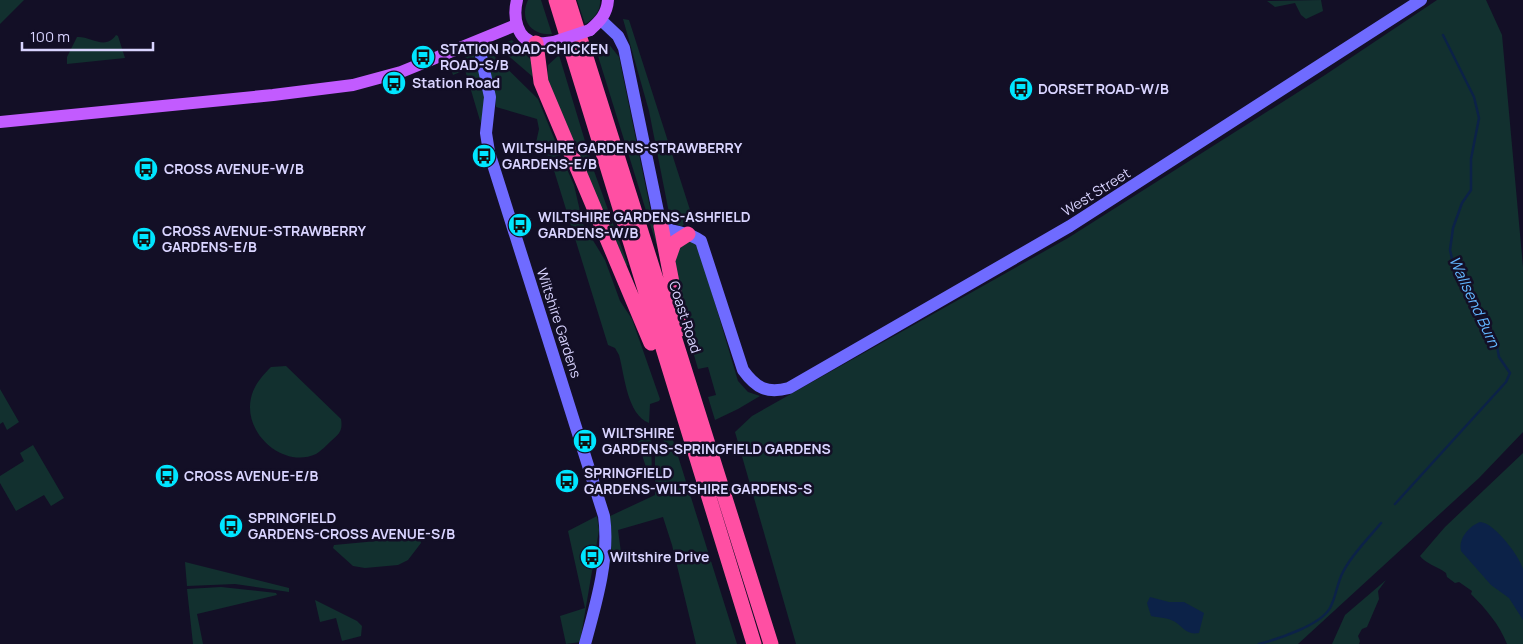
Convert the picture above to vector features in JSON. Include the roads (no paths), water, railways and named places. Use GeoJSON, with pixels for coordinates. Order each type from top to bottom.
{"type":"FeatureCollection","features":[{"type":"Feature","properties":{"kind":"highway"},"geometry":{"type":"LineString","coordinates":[[556,0],[754,644]]}},
{"type":"Feature","properties":{"kind":"highway","name":"Coast Road"},"geometry":{"type":"LineString","coordinates":[[568,0],[771,644]]}},
{"type":"Feature","properties":{"kind":"highway"},"geometry":{"type":"LineString","coordinates":[[536,43],[541,82],[606,240],[638,308],[708,497]]}},
{"type":"Feature","properties":{"kind":"highway"},"geometry":{"type":"LineString","coordinates":[[661,226],[700,416]]}},
{"type":"Feature","properties":{"kind":"highway"},"geometry":{"type":"LineString","coordinates":[[668,260],[674,243],[688,234]]}},
{"type":"Feature","properties":{"kind":"main road"},"geometry":{"type":"LineString","coordinates":[[517,0],[514,12],[516,25],[526,37],[536,43],[554,42],[590,30],[601,20],[607,8],[608,0]]}},
{"type":"Feature","properties":{"kind":"main road"},"geometry":{"type":"LineString","coordinates":[[0,122],[274,95],[352,85],[401,72],[516,25]]}},
{"type":"Feature","properties":{"kind":"street","name":"West Street"},"geometry":{"type":"LineString","coordinates":[[688,234],[699,239],[703,244],[743,370],[752,383],[764,390],[776,391],[789,388],[1070,226],[1421,0]]}},
{"type":"Feature","properties":{"kind":"street"},"geometry":{"type":"LineString","coordinates":[[601,20],[618,36],[624,48],[661,226],[673,232],[688,234]]}},
{"type":"Feature","properties":{"kind":"street","name":"Wiltshire Gardens"},"geometry":{"type":"LineString","coordinates":[[478,42],[490,97],[486,133],[488,152],[604,516],[606,544],[585,644]]}},
{"type":"Feature","properties":{"kind":"water"},"geometry":{"type":"Polygon","coordinates":[[[1480,522],[1492,528],[1506,541],[1521,564],[1523,569],[1523,620],[1509,598],[1491,585],[1461,551],[1461,542],[1465,534],[1480,522]]]}},
{"type":"Feature","properties":{"kind":"water"},"geometry":{"type":"Polygon","coordinates":[[[1150,597],[1169,602],[1184,602],[1204,613],[1199,633],[1190,633],[1169,619],[1151,616],[1147,603],[1150,597]]]}},
{"type":"Feature","properties":{"kind":"waterway","name":"Wallsend Burn"},"geometry":{"type":"LineString","coordinates":[[1395,504],[1506,382],[1510,373],[1499,357],[1496,341],[1470,298],[1470,288],[1453,263],[1450,250],[1453,228],[1462,203],[1471,190],[1471,159],[1479,118],[1474,97],[1443,35]]}},
{"type":"Feature","properties":{"kind":"waterway","name":"Wallsend Burn"},"geometry":{"type":"LineString","coordinates":[[1259,644],[1309,626],[1325,614],[1332,604],[1341,576],[1347,565],[1381,523]]}},
{"type":"Feature","properties":{"kind":"place","name":"STATION ROAD-CHICKEN ROAD-S/B"},"geometry":{"type":"Point","coordinates":[423,57]}},
{"type":"Feature","properties":{"kind":"place","name":"Station Road"},"geometry":{"type":"Point","coordinates":[394,83]}},
{"type":"Feature","properties":{"kind":"place","name":"DORSET ROAD-W/B"},"geometry":{"type":"Point","coordinates":[1021,89]}},
{"type":"Feature","properties":{"kind":"place","name":"WILTSHIRE GARDENS-STRAWBERRY GARDENS-E/B"},"geometry":{"type":"Point","coordinates":[484,156]}},
{"type":"Feature","properties":{"kind":"place","name":"CROSS AVENUE-W/B"},"geometry":{"type":"Point","coordinates":[146,169]}},
{"type":"Feature","properties":{"kind":"place","name":"WILTSHIRE GARDENS-ASHFIELD GARDENS-W/B"},"geometry":{"type":"Point","coordinates":[520,225]}},
{"type":"Feature","properties":{"kind":"place","name":"CROSS AVENUE-STRAWBERRY GARDENS-E/B"},"geometry":{"type":"Point","coordinates":[144,239]}},
{"type":"Feature","properties":{"kind":"place","name":"WILTSHIRE GARDENS-SPRINGFIELD GARDENS"},"geometry":{"type":"Point","coordinates":[585,441]}},
{"type":"Feature","properties":{"kind":"place","name":"CROSS AVENUE-E/B"},"geometry":{"type":"Point","coordinates":[167,476]}},
{"type":"Feature","properties":{"kind":"place","name":"SPRINGFIELD GARDENS-WILTSHIRE GARDENS-S"},"geometry":{"type":"Point","coordinates":[567,481]}},
{"type":"Feature","properties":{"kind":"place","name":"SPRINGFIELD GARDENS-CROSS AVENUE-S/B"},"geometry":{"type":"Point","coordinates":[231,526]}},
{"type":"Feature","properties":{"kind":"place","name":"Wiltshire Drive"},"geometry":{"type":"Point","coordinates":[592,557]}}]}
